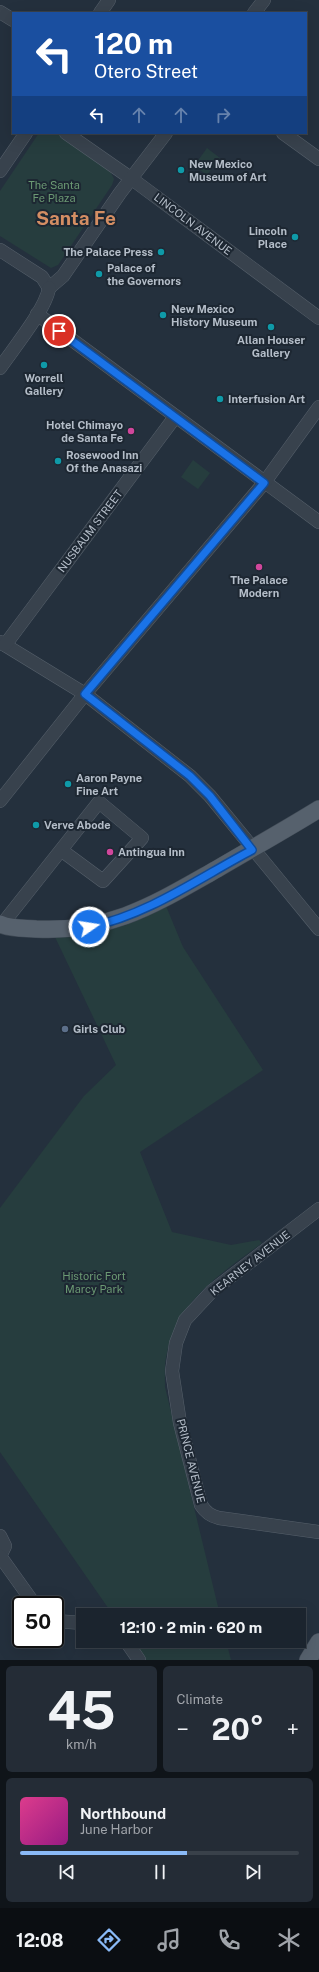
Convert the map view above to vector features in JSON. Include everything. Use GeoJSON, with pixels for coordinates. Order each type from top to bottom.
{"type":"FeatureCollection","features":[{"type":"Feature","properties":{"kind":"main road"},"geometry":{"type":"LineString","coordinates":[[1,925],[19,928],[69,929],[89,927],[116,920],[147,908],[252,850],[319,809]]}},
{"type":"Feature","properties":{"kind":"main road"},"geometry":{"type":"LineString","coordinates":[[308,1660],[319,1642]]}},
{"type":"Feature","properties":{"kind":"street"},"geometry":{"type":"LineString","coordinates":[[101,12],[109,0]]}},
{"type":"Feature","properties":{"kind":"street"},"geometry":{"type":"LineString","coordinates":[[255,12],[264,0]]}},
{"type":"Feature","properties":{"kind":"street"},"geometry":{"type":"LineString","coordinates":[[0,12],[12,19]]}},
{"type":"Feature","properties":{"kind":"street"},"geometry":{"type":"LineString","coordinates":[[0,171],[25,134]]}},
{"type":"Feature","properties":{"kind":"street","name":"LINCOLN AVENUE"},"geometry":{"type":"LineString","coordinates":[[67,134],[132,179],[319,318]]}},
{"type":"Feature","properties":{"kind":"street"},"geometry":{"type":"LineString","coordinates":[[0,368],[37,314],[48,294],[49,288],[63,276],[120,193],[165,134]]}},
{"type":"Feature","properties":{"kind":"street"},"geometry":{"type":"LineString","coordinates":[[284,134],[319,159]]}},
{"type":"Feature","properties":{"kind":"street"},"geometry":{"type":"LineString","coordinates":[[0,250],[42,277],[49,288]]}},
{"type":"Feature","properties":{"kind":"street"},"geometry":{"type":"LineString","coordinates":[[37,314],[264,483],[319,522]]}},
{"type":"Feature","properties":{"kind":"street"},"geometry":{"type":"LineString","coordinates":[[0,801],[85,694],[264,483],[319,407]]}},
{"type":"Feature","properties":{"kind":"street","name":"NUSBAUM STREET"},"geometry":{"type":"LineString","coordinates":[[3,643],[175,417]]}},
{"type":"Feature","properties":{"kind":"street"},"geometry":{"type":"LineString","coordinates":[[3,643],[85,694],[190,776],[210,796],[252,850],[319,930]]}},
{"type":"Feature","properties":{"kind":"street"},"geometry":{"type":"LineString","coordinates":[[1,925],[99,802],[142,838],[103,881],[61,850]]}},
{"type":"Feature","properties":{"kind":"street","name":"KEARNEY AVENUE"},"geometry":{"type":"LineString","coordinates":[[185,1320],[212,1291],[319,1210]]}},
{"type":"Feature","properties":{"kind":"street","name":"PRINCE AVENUE"},"geometry":{"type":"LineString","coordinates":[[185,1320],[176,1343],[172,1371],[180,1423],[204,1510],[208,1514],[219,1518],[319,1532]]}},
{"type":"Feature","properties":{"kind":"street"},"geometry":{"type":"LineString","coordinates":[[0,1536],[5,1546],[0,1556],[29,1596]]}},
{"type":"Feature","properties":{"kind":"street"},"geometry":{"type":"LineString","coordinates":[[64,1622],[76,1622]]}},
{"type":"Feature","properties":{"kind":"street"},"geometry":{"type":"LineString","coordinates":[[131,1648],[139,1660]]}},
{"type":"Feature","properties":{"kind":"green space","name":"The Santa Fe Plaza"},"geometry":{"type":"Polygon","coordinates":[[[38,134],[59,134],[110,171],[114,179],[112,185],[58,265],[51,268],[0,236],[0,191],[38,134]]]}},
{"type":"Feature","properties":{"kind":"green space"},"geometry":{"type":"Polygon","coordinates":[[[207,148],[220,158],[207,175],[194,166],[207,148]]]}},
{"type":"Feature","properties":{"kind":"green space"},"geometry":{"type":"Polygon","coordinates":[[[193,460],[210,473],[198,489],[181,477],[193,460]]]}},
{"type":"Feature","properties":{"kind":"green space","name":"Historic Fort Marcy Park"},"geometry":{"type":"Polygon","coordinates":[[[166,906],[183,947],[263,1070],[140,1152],[172,1232],[231,1245],[259,1240],[262,1243],[217,1277],[191,1303],[180,1318],[172,1335],[165,1361],[165,1387],[218,1608],[108,1608],[0,1452],[0,1208],[84,1096],[116,1065],[55,937],[88,934],[126,925],[166,906]]]}},
{"type":"Feature","properties":{"kind":"green space"},"geometry":{"type":"Polygon","coordinates":[[[136,1648],[228,1648],[231,1660],[145,1660],[136,1648]]]}},
{"type":"Feature","properties":{"kind":"place","name":"New Mexico Museum of Art"},"geometry":{"type":"Point","coordinates":[181,170]}},
{"type":"Feature","properties":{"kind":"place","name":"Lincoln Place"},"geometry":{"type":"Point","coordinates":[295,237]}},
{"type":"Feature","properties":{"kind":"place","name":"The Palace Press"},"geometry":{"type":"Point","coordinates":[161,252]}},
{"type":"Feature","properties":{"kind":"place","name":"Palace of the Governors"},"geometry":{"type":"Point","coordinates":[99,274]}},
{"type":"Feature","properties":{"kind":"place","name":"New Mexico History Museum"},"geometry":{"type":"Point","coordinates":[163,315]}},
{"type":"Feature","properties":{"kind":"place","name":"Allan Houser Gallery"},"geometry":{"type":"Point","coordinates":[271,327]}},
{"type":"Feature","properties":{"kind":"place","name":"Worrell Gallery"},"geometry":{"type":"Point","coordinates":[44,365]}},
{"type":"Feature","properties":{"kind":"place","name":"Interfusion Art"},"geometry":{"type":"Point","coordinates":[220,399]}},
{"type":"Feature","properties":{"kind":"place","name":"Hotel Chimayo de Santa Fe"},"geometry":{"type":"Point","coordinates":[131,431]}},
{"type":"Feature","properties":{"kind":"place","name":"Rosewood Inn Of the Anasazi"},"geometry":{"type":"Point","coordinates":[58,461]}},
{"type":"Feature","properties":{"kind":"place","name":"The Palace Modern"},"geometry":{"type":"Point","coordinates":[259,567]}},
{"type":"Feature","properties":{"kind":"place","name":"Aaron Payne Fine Art"},"geometry":{"type":"Point","coordinates":[68,784]}},
{"type":"Feature","properties":{"kind":"place","name":"Verve Abode"},"geometry":{"type":"Point","coordinates":[36,825]}},
{"type":"Feature","properties":{"kind":"place","name":"Antingua Inn"},"geometry":{"type":"Point","coordinates":[110,852]}},
{"type":"Feature","properties":{"kind":"place","name":"Girls Club"},"geometry":{"type":"Point","coordinates":[65,1029]}},
{"type":"Feature","properties":{"kind":"district","name":"Santa Fe"},"geometry":{"type":"Point","coordinates":[76,218]}},
{"type":"Feature","properties":{"kind":"route"},"geometry":{"type":"LineString","coordinates":[[59,331],[264,483],[85,694],[155,748],[202,787],[252,850],[147,908],[132,915],[89,927]]}}]}
